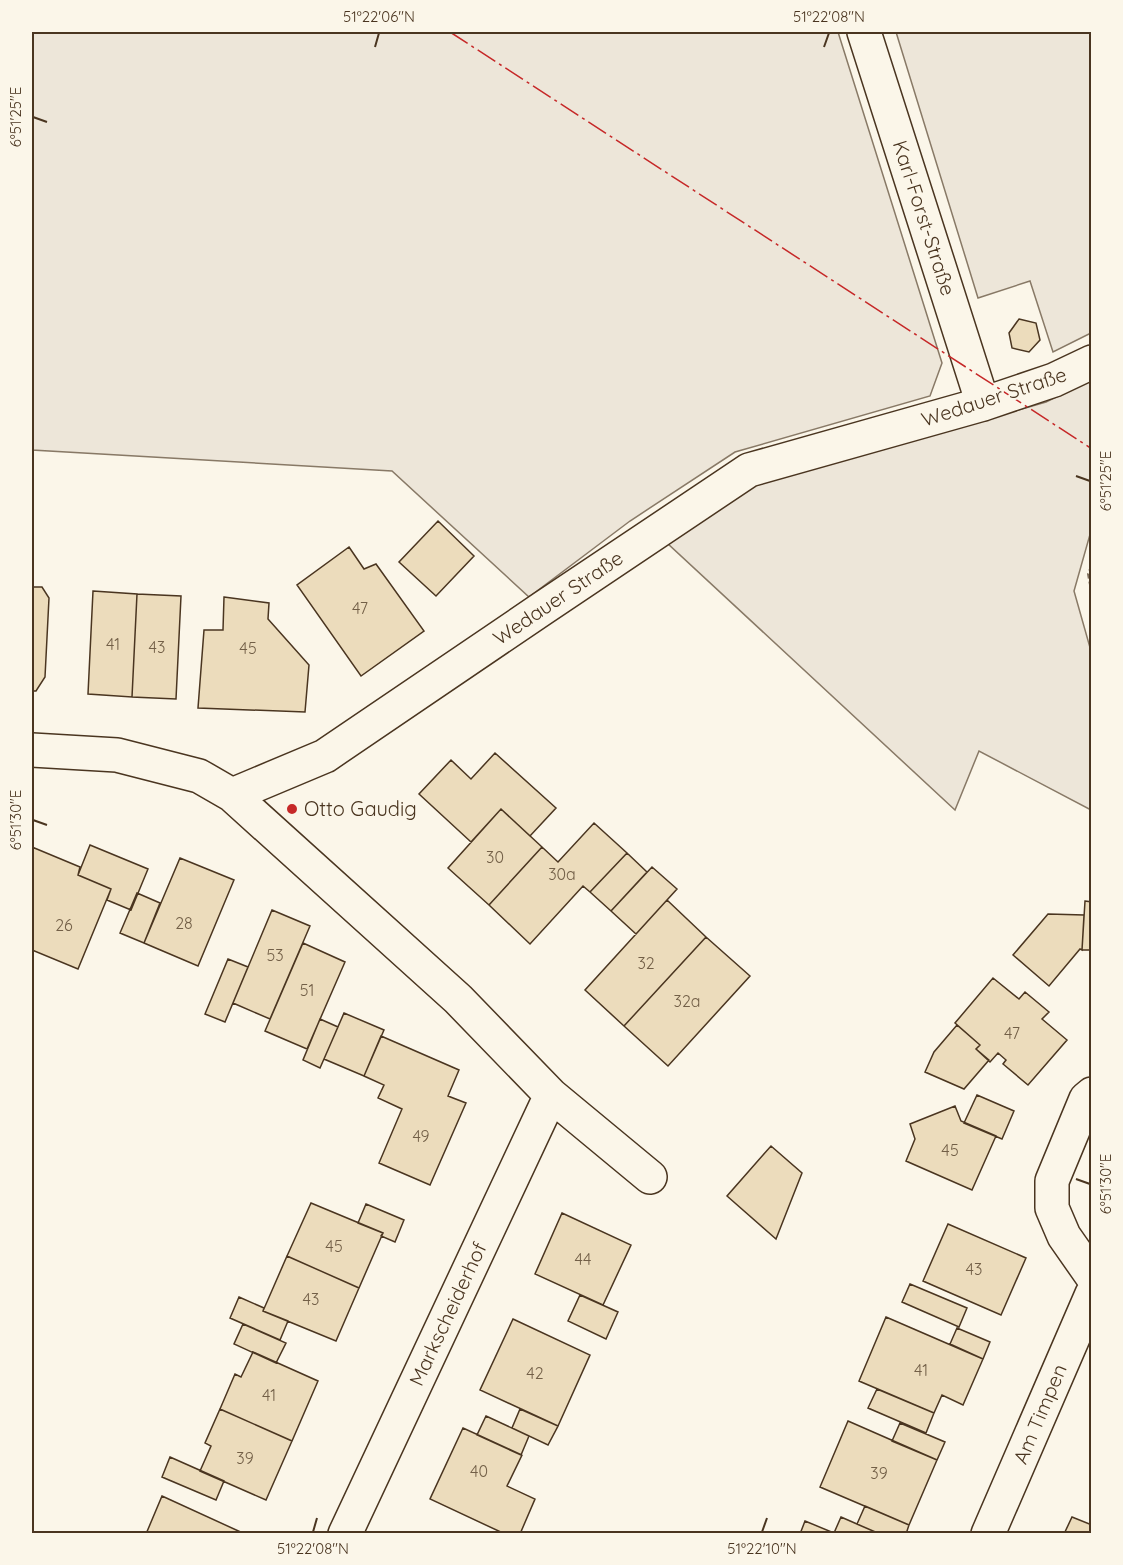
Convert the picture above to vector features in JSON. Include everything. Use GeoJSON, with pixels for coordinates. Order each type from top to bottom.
{"type":"FeatureCollection","features":[{"type":"Feature","properties":{"kind":"street","name":"Karl-Forst-Straße"},"geometry":{"type":"LineString","coordinates":[[864,32],[983,404]]}},
{"type":"Feature","properties":{"kind":"street","name":"Wedauer Straße"},"geometry":{"type":"LineString","coordinates":[[232,795],[325,756],[749,470],[983,404],[1054,380],[1092,362]]}},
{"type":"Feature","properties":{"kind":"street"},"geometry":{"type":"LineString","coordinates":[[32,750],[117,755],[198,776],[232,795],[458,999],[550,1095],[650,1177]]}},
{"type":"Feature","properties":{"kind":"street"},"geometry":{"type":"LineString","coordinates":[[1092,1094],[1086,1099],[1052,1181],[1053,1208],[1064,1236],[1092,1276]]}},
{"type":"Feature","properties":{"kind":"street","name":"Markscheiderhof"},"geometry":{"type":"LineString","coordinates":[[345,1533],[550,1095]]}},
{"type":"Feature","properties":{"kind":"street","name":"Am Timpen"},"geometry":{"type":"LineString","coordinates":[[988,1533],[1092,1294]]}},
{"type":"Feature","properties":{"kind":"path"},"geometry":{"type":"LineString","coordinates":[[1092,567],[1089,574],[1092,590]]}},
{"type":"Feature","properties":{"kind":"shaded area"},"geometry":{"type":"Polygon","coordinates":[[[32,32],[838,32],[942,363],[930,396],[735,452],[630,521],[529,597],[392,471],[32,450],[32,32]]]}},
{"type":"Feature","properties":{"kind":"shaded area"},"geometry":{"type":"Polygon","coordinates":[[[896,32],[1091,32],[1091,333],[1053,352],[1030,281],[978,298],[896,32]]]}},
{"type":"Feature","properties":{"kind":"shaded area"},"geometry":{"type":"Polygon","coordinates":[[[1091,380],[1091,531],[1074,591],[1091,651],[1091,810],[979,751],[955,810],[666,542],[743,489],[1046,402],[1091,380]]]}},
{"type":"Feature","properties":{"kind":"building"},"geometry":{"type":"Polygon","coordinates":[[[1019,319],[1036,323],[1040,340],[1029,352],[1012,348],[1009,333],[1019,319]]]}},
{"type":"Feature","properties":{"kind":"building"},"geometry":{"type":"Polygon","coordinates":[[[438,521],[474,556],[436,596],[399,562],[438,521]]]}},
{"type":"Feature","properties":{"kind":"building"},"geometry":{"type":"Polygon","coordinates":[[[349,547],[364,569],[376,564],[424,631],[361,676],[297,585],[349,547]]]}},
{"type":"Feature","properties":{"kind":"building"},"geometry":{"type":"Polygon","coordinates":[[[32,587],[42,587],[49,598],[45,677],[36,691],[32,691],[32,587]]]}},
{"type":"Feature","properties":{"kind":"building"},"geometry":{"type":"Polygon","coordinates":[[[93,591],[137,594],[132,697],[88,694],[93,591]]]}},
{"type":"Feature","properties":{"kind":"building"},"geometry":{"type":"Polygon","coordinates":[[[137,594],[181,596],[176,699],[132,697],[137,594]]]}},
{"type":"Feature","properties":{"kind":"building"},"geometry":{"type":"Polygon","coordinates":[[[224,597],[269,603],[268,619],[309,665],[305,712],[198,708],[204,630],[223,630],[224,597]]]}},
{"type":"Feature","properties":{"kind":"building"},"geometry":{"type":"Polygon","coordinates":[[[495,753],[556,808],[530,836],[501,809],[471,842],[419,794],[451,760],[471,779],[495,753]]]}},
{"type":"Feature","properties":{"kind":"building"},"geometry":{"type":"Polygon","coordinates":[[[501,809],[542,847],[489,905],[448,868],[501,809]]]}},
{"type":"Feature","properties":{"kind":"building"},"geometry":{"type":"Polygon","coordinates":[[[594,823],[627,853],[590,892],[583,886],[530,944],[489,905],[542,847],[558,862],[594,823]]]}},
{"type":"Feature","properties":{"kind":"building"},"geometry":{"type":"Polygon","coordinates":[[[90,845],[148,869],[131,910],[107,900],[111,889],[78,875],[90,845]]]}},
{"type":"Feature","properties":{"kind":"building"},"geometry":{"type":"Polygon","coordinates":[[[32,847],[80,867],[78,875],[111,889],[78,969],[32,950],[32,847]]]}},
{"type":"Feature","properties":{"kind":"building"},"geometry":{"type":"Polygon","coordinates":[[[627,853],[647,872],[611,911],[590,892],[627,853]]]}},
{"type":"Feature","properties":{"kind":"building"},"geometry":{"type":"Polygon","coordinates":[[[180,858],[234,880],[198,966],[144,943],[180,858]]]}},
{"type":"Feature","properties":{"kind":"building"},"geometry":{"type":"Polygon","coordinates":[[[652,867],[677,889],[636,934],[611,911],[652,867]]]}},
{"type":"Feature","properties":{"kind":"building"},"geometry":{"type":"Polygon","coordinates":[[[137,893],[160,903],[144,943],[120,933],[137,893]]]}},
{"type":"Feature","properties":{"kind":"building"},"geometry":{"type":"Polygon","coordinates":[[[667,900],[706,937],[624,1026],[585,990],[667,900]]]}},
{"type":"Feature","properties":{"kind":"building"},"geometry":{"type":"Polygon","coordinates":[[[1085,901],[1092,902],[1092,950],[1082,950],[1085,901]]]}},
{"type":"Feature","properties":{"kind":"building"},"geometry":{"type":"Polygon","coordinates":[[[272,910],[310,926],[270,1019],[233,1003],[272,910]]]}},
{"type":"Feature","properties":{"kind":"building"},"geometry":{"type":"Polygon","coordinates":[[[1048,914],[1084,915],[1082,950],[1080,949],[1049,986],[1013,955],[1048,914]]]}},
{"type":"Feature","properties":{"kind":"building"},"geometry":{"type":"Polygon","coordinates":[[[706,937],[750,976],[668,1066],[624,1026],[706,937]]]}},
{"type":"Feature","properties":{"kind":"building"},"geometry":{"type":"Polygon","coordinates":[[[303,943],[345,962],[307,1049],[265,1031],[303,943]]]}},
{"type":"Feature","properties":{"kind":"building"},"geometry":{"type":"Polygon","coordinates":[[[228,959],[248,967],[225,1022],[205,1014],[228,959]]]}},
{"type":"Feature","properties":{"kind":"building"},"geometry":{"type":"Polygon","coordinates":[[[993,978],[1019,999],[1025,992],[1049,1012],[1042,1019],[1067,1040],[1028,1085],[1003,1064],[1006,1060],[998,1053],[990,1062],[976,1049],[980,1045],[955,1023],[993,978]]]}},
{"type":"Feature","properties":{"kind":"building"},"geometry":{"type":"Polygon","coordinates":[[[344,1013],[384,1030],[364,1076],[324,1059],[344,1013]]]}},
{"type":"Feature","properties":{"kind":"building"},"geometry":{"type":"Polygon","coordinates":[[[320,1019],[338,1027],[320,1068],[303,1060],[320,1019]]]}},
{"type":"Feature","properties":{"kind":"building"},"geometry":{"type":"Polygon","coordinates":[[[957,1025],[980,1045],[976,1049],[989,1060],[964,1089],[925,1072],[934,1052],[957,1025]]]}},
{"type":"Feature","properties":{"kind":"building"},"geometry":{"type":"Polygon","coordinates":[[[381,1036],[459,1070],[448,1096],[466,1103],[430,1185],[379,1163],[402,1109],[378,1098],[384,1085],[364,1076],[381,1036]]]}},
{"type":"Feature","properties":{"kind":"building"},"geometry":{"type":"Polygon","coordinates":[[[977,1095],[1014,1111],[1002,1139],[964,1123],[977,1095]]]}},
{"type":"Feature","properties":{"kind":"building"},"geometry":{"type":"Polygon","coordinates":[[[955,1106],[961,1121],[996,1136],[972,1190],[906,1161],[915,1139],[910,1124],[955,1106]]]}},
{"type":"Feature","properties":{"kind":"building"},"geometry":{"type":"Polygon","coordinates":[[[771,1146],[802,1173],[776,1239],[727,1196],[771,1146]]]}},
{"type":"Feature","properties":{"kind":"building"},"geometry":{"type":"Polygon","coordinates":[[[311,1203],[383,1233],[359,1288],[287,1256],[311,1203]]]}},
{"type":"Feature","properties":{"kind":"building"},"geometry":{"type":"Polygon","coordinates":[[[366,1204],[404,1220],[395,1242],[381,1236],[383,1233],[358,1223],[366,1204]]]}},
{"type":"Feature","properties":{"kind":"building"},"geometry":{"type":"Polygon","coordinates":[[[562,1213],[631,1245],[603,1305],[535,1274],[562,1213]]]}},
{"type":"Feature","properties":{"kind":"building"},"geometry":{"type":"Polygon","coordinates":[[[948,1224],[1026,1258],[1001,1315],[923,1281],[948,1224]]]}},
{"type":"Feature","properties":{"kind":"building"},"geometry":{"type":"Polygon","coordinates":[[[287,1256],[359,1288],[336,1341],[263,1311],[287,1256]]]}},
{"type":"Feature","properties":{"kind":"building"},"geometry":{"type":"Polygon","coordinates":[[[910,1284],[967,1308],[959,1327],[902,1302],[910,1284]]]}},
{"type":"Feature","properties":{"kind":"building"},"geometry":{"type":"Polygon","coordinates":[[[580,1295],[618,1312],[606,1339],[568,1321],[580,1295]]]}},
{"type":"Feature","properties":{"kind":"building"},"geometry":{"type":"Polygon","coordinates":[[[239,1297],[264,1308],[263,1311],[288,1321],[280,1340],[230,1318],[239,1297]]]}},
{"type":"Feature","properties":{"kind":"building"},"geometry":{"type":"Polygon","coordinates":[[[886,1317],[983,1359],[963,1405],[942,1395],[934,1413],[859,1381],[886,1317]]]}},
{"type":"Feature","properties":{"kind":"building"},"geometry":{"type":"Polygon","coordinates":[[[513,1319],[590,1355],[558,1426],[480,1390],[513,1319]]]}},
{"type":"Feature","properties":{"kind":"building"},"geometry":{"type":"Polygon","coordinates":[[[243,1324],[286,1343],[276,1363],[234,1344],[243,1324]]]}},
{"type":"Feature","properties":{"kind":"building"},"geometry":{"type":"Polygon","coordinates":[[[957,1328],[990,1342],[983,1359],[950,1344],[957,1328]]]}},
{"type":"Feature","properties":{"kind":"building"},"geometry":{"type":"Polygon","coordinates":[[[253,1352],[318,1381],[292,1441],[220,1409],[235,1374],[241,1377],[253,1352]]]}},
{"type":"Feature","properties":{"kind":"building"},"geometry":{"type":"Polygon","coordinates":[[[877,1389],[934,1413],[926,1433],[868,1408],[877,1389]]]}},
{"type":"Feature","properties":{"kind":"building"},"geometry":{"type":"Polygon","coordinates":[[[220,1409],[292,1441],[266,1500],[200,1471],[211,1446],[205,1443],[220,1409]]]}},
{"type":"Feature","properties":{"kind":"building"},"geometry":{"type":"Polygon","coordinates":[[[520,1409],[558,1426],[548,1445],[512,1428],[520,1409]]]}},
{"type":"Feature","properties":{"kind":"building"},"geometry":{"type":"Polygon","coordinates":[[[486,1416],[529,1436],[521,1455],[477,1435],[486,1416]]]}},
{"type":"Feature","properties":{"kind":"building"},"geometry":{"type":"Polygon","coordinates":[[[848,1421],[937,1460],[909,1525],[820,1487],[848,1421]]]}},
{"type":"Feature","properties":{"kind":"building"},"geometry":{"type":"Polygon","coordinates":[[[900,1423],[945,1442],[937,1460],[892,1441],[900,1423]]]}},
{"type":"Feature","properties":{"kind":"building"},"geometry":{"type":"Polygon","coordinates":[[[463,1428],[522,1455],[507,1486],[535,1499],[520,1534],[505,1534],[430,1499],[463,1428]]]}},
{"type":"Feature","properties":{"kind":"building"},"geometry":{"type":"Polygon","coordinates":[[[170,1457],[224,1481],[216,1500],[162,1477],[170,1457]]]}},
{"type":"Feature","properties":{"kind":"building"},"geometry":{"type":"Polygon","coordinates":[[[162,1496],[245,1534],[146,1534],[162,1496]]]}},
{"type":"Feature","properties":{"kind":"building"},"geometry":{"type":"Polygon","coordinates":[[[865,1506],[909,1525],[906,1534],[880,1534],[857,1524],[865,1506]]]}},
{"type":"Feature","properties":{"kind":"building"},"geometry":{"type":"Polygon","coordinates":[[[841,1517],[857,1524],[880,1534],[834,1533],[841,1517]]]}},
{"type":"Feature","properties":{"kind":"building"},"geometry":{"type":"Polygon","coordinates":[[[1072,1517],[1092,1525],[1092,1534],[1064,1534],[1072,1517]]]}},
{"type":"Feature","properties":{"kind":"building"},"geometry":{"type":"Polygon","coordinates":[[[805,1521],[834,1533],[834,1534],[800,1534],[805,1521]]]}},
{"type":"Feature","properties":{"kind":"power"},"geometry":{"type":"LineString","coordinates":[[450,32],[1092,449]]}},
{"type":"Feature","properties":{"kind":"place","name":"Otto Gaudig"},"geometry":{"type":"Point","coordinates":[292,809]}}]}
